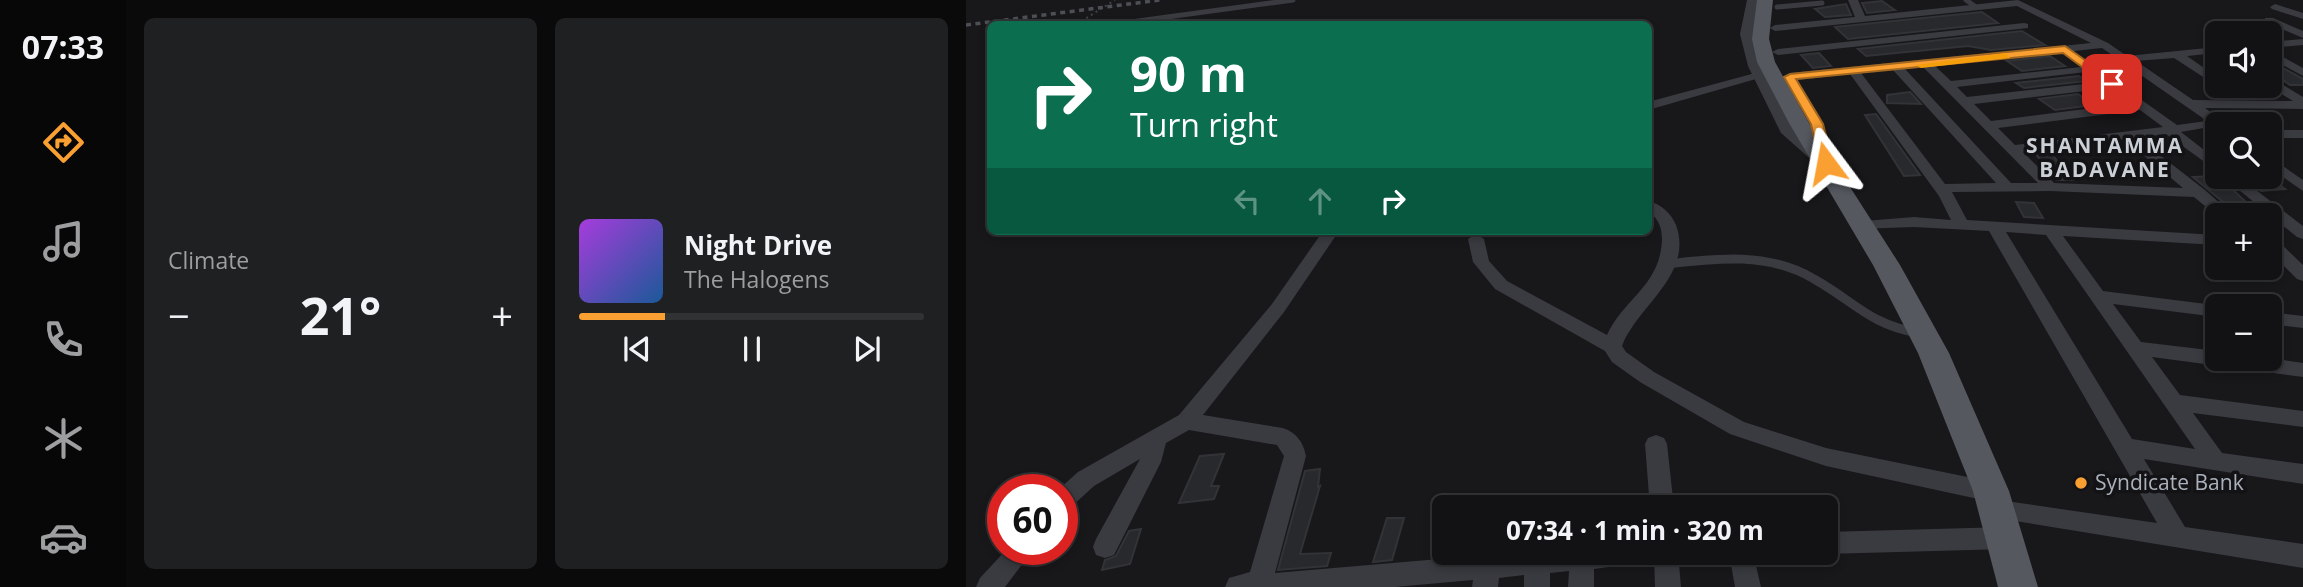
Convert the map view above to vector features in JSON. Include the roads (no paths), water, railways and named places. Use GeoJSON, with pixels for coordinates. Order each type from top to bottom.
{"type":"FeatureCollection","features":[{"type":"Feature","properties":{"kind":"main road"},"geometry":{"type":"LineString","coordinates":[[1774,3],[1778,52],[1817,124],[1826,163]]}},
{"type":"Feature","properties":{"kind":"main road"},"geometry":{"type":"LineString","coordinates":[[1774,3],[1759,30],[1766,62],[1864,226],[1953,400],[1999,513],[2018,587]]}},
{"type":"Feature","properties":{"kind":"street"},"geometry":{"type":"LineString","coordinates":[[1753,0],[1747,34],[1759,75],[1787,129],[1826,163]]}},
{"type":"Feature","properties":{"kind":"street"},"geometry":{"type":"LineString","coordinates":[[1853,0],[1856,19],[1878,42]]}},
{"type":"Feature","properties":{"kind":"street"},"geometry":{"type":"LineString","coordinates":[[2288,0],[2303,4]]}},
{"type":"Feature","properties":{"kind":"street"},"geometry":{"type":"LineString","coordinates":[[1775,28],[1971,3],[2014,3],[2024,5],[2104,45],[2205,114]]}},
{"type":"Feature","properties":{"kind":"street"},"geometry":{"type":"LineString","coordinates":[[2275,8],[2303,16]]}},
{"type":"Feature","properties":{"kind":"street"},"geometry":{"type":"LineString","coordinates":[[2269,20],[2302,41]]}},
{"type":"Feature","properties":{"kind":"street"},"geometry":{"type":"LineString","coordinates":[[1778,52],[2024,26]]}},
{"type":"Feature","properties":{"kind":"street"},"geometry":{"type":"LineString","coordinates":[[2282,44],[2302,41]]}},
{"type":"Feature","properties":{"kind":"street"},"geometry":{"type":"LineString","coordinates":[[1790,77],[2104,45]]}},
{"type":"Feature","properties":{"kind":"street"},"geometry":{"type":"LineString","coordinates":[[2065,49],[2205,157]]}},
{"type":"Feature","properties":{"kind":"street"},"geometry":{"type":"LineString","coordinates":[[2126,59],[2205,51]]}},
{"type":"Feature","properties":{"kind":"street"},"geometry":{"type":"LineString","coordinates":[[2176,54],[2205,74]]}},
{"type":"Feature","properties":{"kind":"street"},"geometry":{"type":"LineString","coordinates":[[2282,60],[2303,73]]}},
{"type":"Feature","properties":{"kind":"street"},"geometry":{"type":"LineString","coordinates":[[1927,64],[2050,187]]}},
{"type":"Feature","properties":{"kind":"street"},"geometry":{"type":"LineString","coordinates":[[1897,68],[2007,187]]}},
{"type":"Feature","properties":{"kind":"street"},"geometry":{"type":"LineString","coordinates":[[1947,85],[2091,69]]}},
{"type":"Feature","properties":{"kind":"street"},"geometry":{"type":"LineString","coordinates":[[1854,72],[1940,188],[1961,223]]}},
{"type":"Feature","properties":{"kind":"street"},"geometry":{"type":"LineString","coordinates":[[1652,105],[1759,75]]}},
{"type":"Feature","properties":{"kind":"street"},"geometry":{"type":"LineString","coordinates":[[1964,101],[2112,84]]}},
{"type":"Feature","properties":{"kind":"street"},"geometry":{"type":"LineString","coordinates":[[2282,89],[2303,103]]}},
{"type":"Feature","properties":{"kind":"street"},"geometry":{"type":"LineString","coordinates":[[2242,98],[2251,104]]}},
{"type":"Feature","properties":{"kind":"street"},"geometry":{"type":"LineString","coordinates":[[2192,104],[2303,103]]}},
{"type":"Feature","properties":{"kind":"street"},"geometry":{"type":"LineString","coordinates":[[1989,125],[2141,106]]}},
{"type":"Feature","properties":{"kind":"street"},"geometry":{"type":"LineString","coordinates":[[2012,149],[2205,125]]}},
{"type":"Feature","properties":{"kind":"street"},"geometry":{"type":"LineString","coordinates":[[2282,134],[2303,134]]}},
{"type":"Feature","properties":{"kind":"street"},"geometry":{"type":"LineString","coordinates":[[2127,135],[2211,203]]}},
{"type":"Feature","properties":{"kind":"street"},"geometry":{"type":"LineString","coordinates":[[2282,170],[2303,187]]}},
{"type":"Feature","properties":{"kind":"street"},"geometry":{"type":"LineString","coordinates":[[2287,174],[2303,174]]}},
{"type":"Feature","properties":{"kind":"street"},"geometry":{"type":"LineString","coordinates":[[1940,188],[2050,187],[2200,193]]}},
{"type":"Feature","properties":{"kind":"street"},"geometry":{"type":"LineString","coordinates":[[2245,189],[2303,234]]}},
{"type":"Feature","properties":{"kind":"street"},"geometry":{"type":"LineString","coordinates":[[1612,346],[1615,334],[1650,296],[1667,264],[1671,250],[1669,226],[1661,212],[1652,207]]}},
{"type":"Feature","properties":{"kind":"street"},"geometry":{"type":"LineString","coordinates":[[1864,226],[1914,222],[1961,223],[2205,239]]}},
{"type":"Feature","properties":{"kind":"street"},"geometry":{"type":"LineString","coordinates":[[1994,226],[2123,447],[2178,535]]}},
{"type":"Feature","properties":{"kind":"street"},"geometry":{"type":"LineString","coordinates":[[2050,229],[2216,461]]}},
{"type":"Feature","properties":{"kind":"street"},"geometry":{"type":"LineString","coordinates":[[1078,484],[1186,421],[1278,308],[1328,235]]}},
{"type":"Feature","properties":{"kind":"street"},"geometry":{"type":"LineString","coordinates":[[1476,239],[1481,262],[1501,285],[1612,346],[1619,357],[1647,377],[1737,428],[1999,513],[2178,535],[2303,556]]}},
{"type":"Feature","properties":{"kind":"street"},"geometry":{"type":"LineString","coordinates":[[2282,243],[2303,244]]}},
{"type":"Feature","properties":{"kind":"street"},"geometry":{"type":"LineString","coordinates":[[2282,255],[2303,275]]}},
{"type":"Feature","properties":{"kind":"street"},"geometry":{"type":"LineString","coordinates":[[2098,296],[2205,309]]}},
{"type":"Feature","properties":{"kind":"street"},"geometry":{"type":"LineString","coordinates":[[2282,319],[2303,322]]}},
{"type":"Feature","properties":{"kind":"street"},"geometry":{"type":"LineString","coordinates":[[2135,348],[2205,357]]}},
{"type":"Feature","properties":{"kind":"street"},"geometry":{"type":"LineString","coordinates":[[2282,367],[2303,370]]}},
{"type":"Feature","properties":{"kind":"street"},"geometry":{"type":"LineString","coordinates":[[2174,402],[2303,419]]}},
{"type":"Feature","properties":{"kind":"street"},"geometry":{"type":"LineString","coordinates":[[1186,421],[1283,437],[1293,447],[1295,456],[1262,572],[1250,585]]}},
{"type":"Feature","properties":{"kind":"street"},"geometry":{"type":"LineString","coordinates":[[1105,547],[1150,462],[1157,437]]}},
{"type":"Feature","properties":{"kind":"street"},"geometry":{"type":"LineString","coordinates":[[1656,444],[1661,495]]}},
{"type":"Feature","properties":{"kind":"street"},"geometry":{"type":"LineString","coordinates":[[2123,447],[2303,474]]}},
{"type":"Feature","properties":{"kind":"street"},"geometry":{"type":"LineString","coordinates":[[1838,541],[1999,513]]}},
{"type":"Feature","properties":{"kind":"street"},"geometry":{"type":"LineString","coordinates":[[989,587],[1008,565]]}},
{"type":"Feature","properties":{"kind":"street"},"geometry":{"type":"LineString","coordinates":[[1250,585],[1537,575],[1563,565]]}},
{"type":"Feature","properties":{"kind":"street"},"geometry":{"type":"LineString","coordinates":[[1581,587],[1582,565]]}},
{"type":"Feature","properties":{"kind":"street"},"geometry":{"type":"LineString","coordinates":[[1667,565],[1668,587]]}},
{"type":"Feature","properties":{"kind":"street"},"geometry":{"type":"LineString","coordinates":[[1743,565],[1748,587]]}},
{"type":"Feature","properties":{"kind":"lane"},"geometry":{"type":"LineString","coordinates":[[1138,21],[1293,0]]}},
{"type":"Feature","properties":{"kind":"lane"},"geometry":{"type":"LineString","coordinates":[[1774,3],[1822,3]]}},
{"type":"Feature","properties":{"kind":"lane"},"geometry":{"type":"LineString","coordinates":[[1667,264],[1726,257],[1773,262],[1815,279],[1879,326],[1921,334]]}},
{"type":"Feature","properties":{"kind":"railway"},"geometry":{"type":"LineString","coordinates":[[997,21],[1160,0]]}},
{"type":"Feature","properties":{"kind":"railway"},"geometry":{"type":"LineString","coordinates":[[966,25],[987,22]]}},
{"type":"Feature","properties":{"kind":"place","name":"Syndicate Bank"},"geometry":{"type":"Point","coordinates":[2081,483]}},
{"type":"Feature","properties":{"kind":"district","name":"SHANTAMMA BADAVANE"},"geometry":{"type":"Point","coordinates":[2105,158]}}]}
